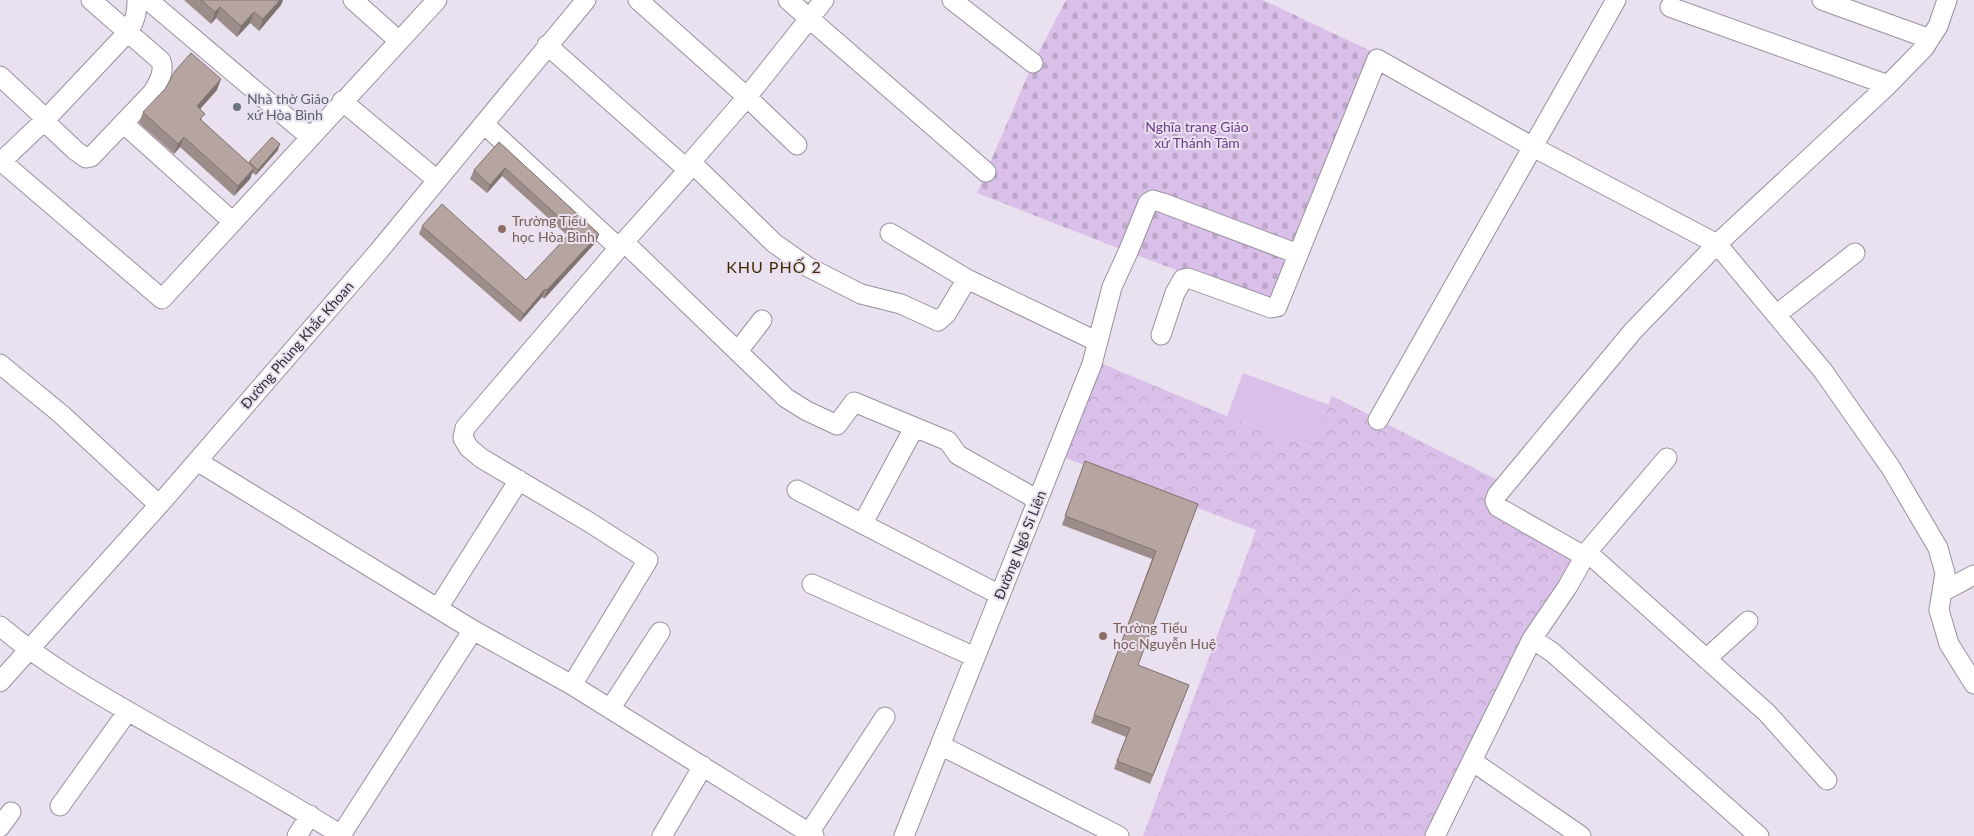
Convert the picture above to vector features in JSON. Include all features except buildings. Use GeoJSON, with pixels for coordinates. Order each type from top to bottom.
{"type":"FeatureCollection","features":[{"type":"Feature","properties":{"kind":"street"},"geometry":{"type":"LineString","coordinates":[[0,76],[76,151],[86,158],[91,157],[153,92],[159,81],[163,66],[161,61],[92,0]]}},
{"type":"Feature","properties":{"kind":"street"},"geometry":{"type":"LineString","coordinates":[[138,0],[136,19],[128,32],[45,120],[1,163],[162,299],[342,101],[437,0]]}},
{"type":"Feature","properties":{"kind":"street"},"geometry":{"type":"LineString","coordinates":[[148,0],[310,137]]}},
{"type":"Feature","properties":{"kind":"street"},"geometry":{"type":"LineString","coordinates":[[353,0],[399,41]]}},
{"type":"Feature","properties":{"kind":"street","name":"Đường Phùng Khắc Khoan"},"geometry":{"type":"LineString","coordinates":[[0,682],[159,505],[378,252],[586,0]]}},
{"type":"Feature","properties":{"kind":"street"},"geometry":{"type":"LineString","coordinates":[[638,0],[747,97],[796,145]]}},
{"type":"Feature","properties":{"kind":"street"},"geometry":{"type":"LineString","coordinates":[[788,0],[986,172]]}},
{"type":"Feature","properties":{"kind":"street"},"geometry":{"type":"LineString","coordinates":[[572,686],[648,560],[589,522],[481,458],[468,448],[463,438],[465,428],[747,97],[824,0]]}},
{"type":"Feature","properties":{"kind":"street"},"geometry":{"type":"LineString","coordinates":[[952,0],[1033,63]]}},
{"type":"Feature","properties":{"kind":"street"},"geometry":{"type":"LineString","coordinates":[[1378,420],[1616,0]]}},
{"type":"Feature","properties":{"kind":"street"},"geometry":{"type":"LineString","coordinates":[[1822,0],[1930,39]]}},
{"type":"Feature","properties":{"kind":"street"},"geometry":{"type":"LineString","coordinates":[[1827,780],[1767,714],[1585,554],[1498,507],[1495,501],[1497,495],[1633,331],[1717,244],[1888,85],[1924,48],[1938,26],[1947,0]]}},
{"type":"Feature","properties":{"kind":"street"},"geometry":{"type":"LineString","coordinates":[[1670,7],[1888,85]]}},
{"type":"Feature","properties":{"kind":"street"},"geometry":{"type":"LineString","coordinates":[[547,45],[689,166],[774,243],[808,267],[861,294],[901,304],[938,321],[946,314],[967,279]]}},
{"type":"Feature","properties":{"kind":"street"},"geometry":{"type":"LineString","coordinates":[[1161,335],[1175,293],[1183,279],[1188,278],[1271,308],[1277,307],[1376,59],[1533,147],[1717,244],[1823,371],[1890,468],[1938,548],[1945,573],[1939,610],[1949,644],[1974,684]]}},
{"type":"Feature","properties":{"kind":"street"},"geometry":{"type":"LineString","coordinates":[[342,101],[437,180]]}},
{"type":"Feature","properties":{"kind":"street"},"geometry":{"type":"LineString","coordinates":[[123,123],[232,221]]}},
{"type":"Feature","properties":{"kind":"street"},"geometry":{"type":"LineString","coordinates":[[484,124],[738,351],[786,398],[807,411],[837,425],[854,402],[948,441],[958,455],[1038,500]]}},
{"type":"Feature","properties":{"kind":"street","name":"Đường Ngô Sĩ Liên"},"geometry":{"type":"LineString","coordinates":[[904,836],[1092,364],[1112,287],[1148,203],[1153,200],[1298,254]]}},
{"type":"Feature","properties":{"kind":"street"},"geometry":{"type":"LineString","coordinates":[[890,233],[967,279],[1098,342]]}},
{"type":"Feature","properties":{"kind":"street"},"geometry":{"type":"LineString","coordinates":[[1776,315],[1855,252]]}},
{"type":"Feature","properties":{"kind":"street"},"geometry":{"type":"LineString","coordinates":[[738,351],[762,320]]}},
{"type":"Feature","properties":{"kind":"street"},"geometry":{"type":"LineString","coordinates":[[0,364],[61,414],[159,505]]}},
{"type":"Feature","properties":{"kind":"street"},"geometry":{"type":"LineString","coordinates":[[863,524],[914,428]]}},
{"type":"Feature","properties":{"kind":"street"},"geometry":{"type":"LineString","coordinates":[[1434,836],[1532,639],[1568,586],[1585,554],[1667,458]]}},
{"type":"Feature","properties":{"kind":"street"},"geometry":{"type":"LineString","coordinates":[[197,461],[473,630],[610,709],[811,834],[886,717]]}},
{"type":"Feature","properties":{"kind":"street"},"geometry":{"type":"LineString","coordinates":[[438,608],[519,480]]}},
{"type":"Feature","properties":{"kind":"street"},"geometry":{"type":"LineString","coordinates":[[796,490],[1000,595]]}},
{"type":"Feature","properties":{"kind":"street"},"geometry":{"type":"LineString","coordinates":[[1942,592],[1974,575]]}},
{"type":"Feature","properties":{"kind":"street"},"geometry":{"type":"LineString","coordinates":[[812,584],[975,657]]}},
{"type":"Feature","properties":{"kind":"street"},"geometry":{"type":"LineString","coordinates":[[1706,659],[1748,621]]}},
{"type":"Feature","properties":{"kind":"street"},"geometry":{"type":"LineString","coordinates":[[0,626],[28,650],[128,711],[310,815],[342,836],[473,630]]}},
{"type":"Feature","properties":{"kind":"street"},"geometry":{"type":"LineString","coordinates":[[610,709],[660,632]]}},
{"type":"Feature","properties":{"kind":"street"},"geometry":{"type":"LineString","coordinates":[[1532,639],[1552,652],[1759,836]]}},
{"type":"Feature","properties":{"kind":"street"},"geometry":{"type":"LineString","coordinates":[[60,806],[128,711]]}},
{"type":"Feature","properties":{"kind":"street"},"geometry":{"type":"LineString","coordinates":[[940,746],[1119,836]]}},
{"type":"Feature","properties":{"kind":"street"},"geometry":{"type":"LineString","coordinates":[[1472,762],[1581,836]]}},
{"type":"Feature","properties":{"kind":"street"},"geometry":{"type":"LineString","coordinates":[[662,836],[703,766]]}},
{"type":"Feature","properties":{"kind":"street"},"geometry":{"type":"LineString","coordinates":[[297,836],[310,815]]}},
{"type":"Feature","properties":{"kind":"green space","name":"Nghĩa trang Giáo xứ Thánh Tâm"},"geometry":{"type":"Polygon","coordinates":[[[1066,0],[1263,0],[1375,53],[1271,305],[977,193],[1033,63],[1066,0]]]}},
{"type":"Feature","properties":{"kind":"green space"},"geometry":{"type":"Polygon","coordinates":[[[1098,362],[1227,416],[1312,448],[1332,396],[1501,482],[1493,493],[1579,559],[1431,836],[1143,836],[1256,530],[1060,456],[1098,362]]]}},
{"type":"Feature","properties":{"kind":"green space"},"geometry":{"type":"Polygon","coordinates":[[[1243,373],[1329,405],[1313,448],[1227,416],[1243,373]]]}},
{"type":"Feature","properties":{"kind":"place","name":"Nhà thờ Giáo xứ Hòa Bình"},"geometry":{"type":"Point","coordinates":[237,107]}},
{"type":"Feature","properties":{"kind":"place","name":"Trường Tiểu học Hòa Bình"},"geometry":{"type":"Point","coordinates":[502,229]}},
{"type":"Feature","properties":{"kind":"place","name":"Trường Tiểu học Nguyễn Huệ"},"geometry":{"type":"Point","coordinates":[1103,636]}},
{"type":"Feature","properties":{"kind":"district","name":"KHU PHỐ 2"},"geometry":{"type":"Point","coordinates":[774,267]}}]}
